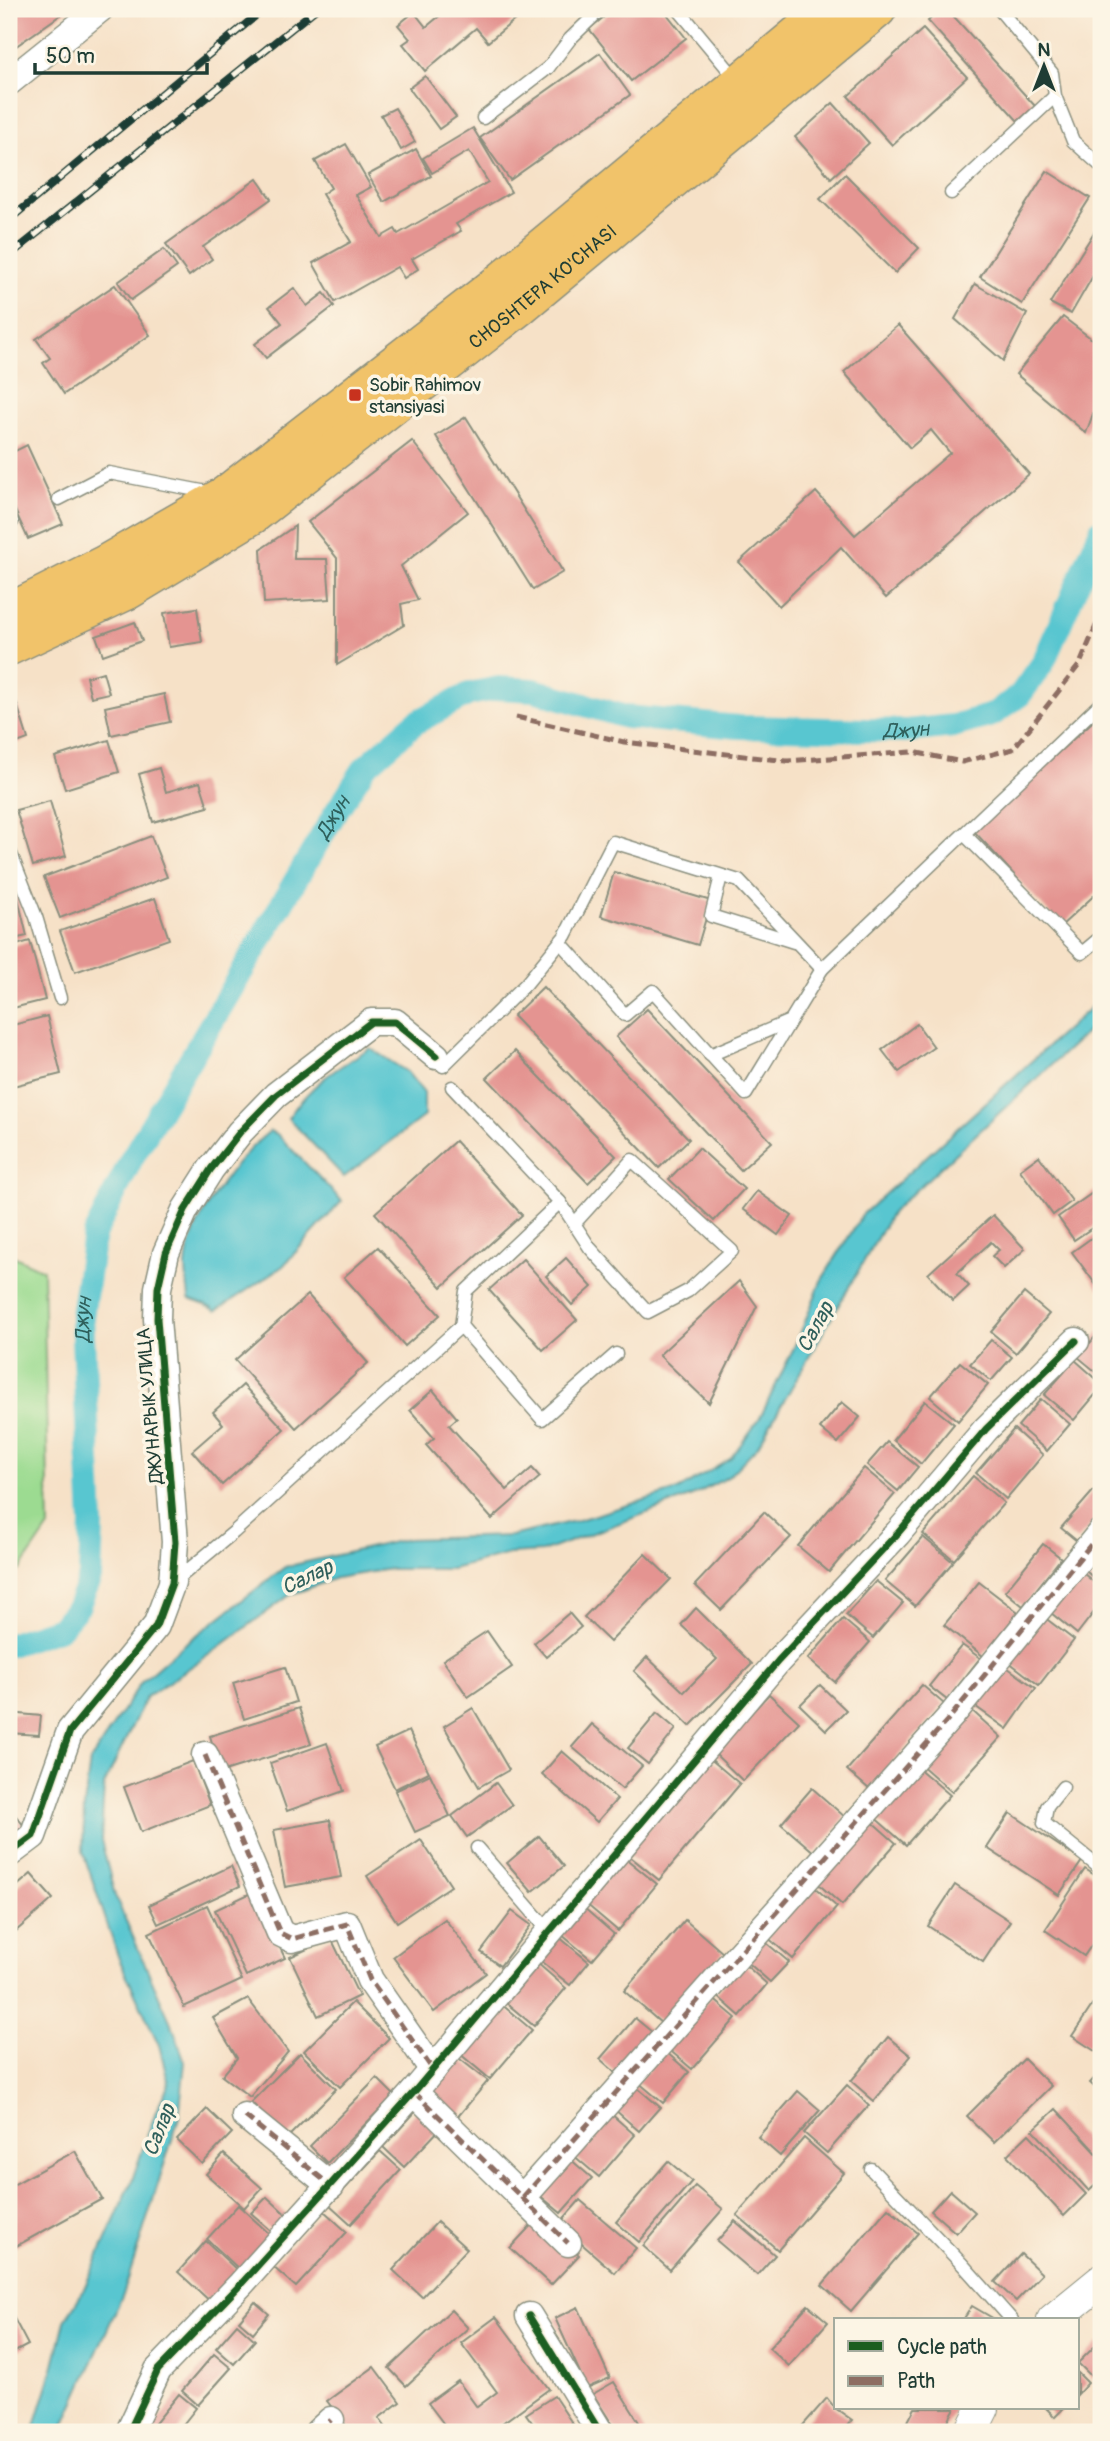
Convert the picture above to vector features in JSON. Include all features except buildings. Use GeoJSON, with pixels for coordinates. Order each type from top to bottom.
{"type":"FeatureCollection","features":[{"type":"Feature","properties":{"kind":"main road","name":"CHOSHTEPA KO'CHASI"},"geometry":{"type":"LineString","coordinates":[[9,612],[106,564],[226,495],[497,285],[828,9]]}},
{"type":"Feature","properties":{"kind":"main road","name":"CHOSHTEPA KO'CHASI"},"geometry":{"type":"LineString","coordinates":[[9,646],[128,590],[252,515],[521,305],[877,9]]}},
{"type":"Feature","properties":{"kind":"street"},"geometry":{"type":"LineString","coordinates":[[9,82],[100,9]]}},
{"type":"Feature","properties":{"kind":"street","name":"ДЖУНАРЫК УЛИЦА"},"geometry":{"type":"LineString","coordinates":[[9,1854],[33,1836],[70,1731],[156,1626],[172,1583],[175,1542],[157,1319],[166,1253],[185,1210],[211,1169],[240,1132],[275,1095],[371,1022],[396,1022],[436,1056]]}},
{"type":"Feature","properties":{"kind":"street"},"geometry":{"type":"LineString","coordinates":[[129,2432],[158,2370],[331,2186],[414,2092],[778,1661],[898,1533],[986,1429],[1076,1341]]}},
{"type":"Feature","properties":{"kind":"street"},"geometry":{"type":"LineString","coordinates":[[523,2197],[951,1714],[1101,1532]]}},
{"type":"Feature","properties":{"kind":"street"},"geometry":{"type":"LineString","coordinates":[[205,1755],[280,1933],[292,1939],[347,1924],[370,1980],[433,2070]]}},
{"type":"Feature","properties":{"kind":"street"},"geometry":{"type":"LineString","coordinates":[[414,2092],[568,2243]]}},
{"type":"Feature","properties":{"kind":"street"},"geometry":{"type":"LineString","coordinates":[[244,2116],[331,2186]]}},
{"type":"Feature","properties":{"kind":"street"},"geometry":{"type":"LineString","coordinates":[[1055,2318],[1101,2281]]}},
{"type":"Feature","properties":{"kind":"street"},"geometry":{"type":"LineString","coordinates":[[529,2316],[600,2432]]}},
{"type":"Feature","properties":{"kind":"street"},"geometry":{"type":"LineString","coordinates":[[971,2432],[982,2410]]}},
{"type":"Feature","properties":{"kind":"lane"},"geometry":{"type":"LineString","coordinates":[[483,118],[548,68],[570,39],[601,9]]}},
{"type":"Feature","properties":{"kind":"lane"},"geometry":{"type":"LineString","coordinates":[[678,9],[739,83]]}},
{"type":"Feature","properties":{"kind":"lane"},"geometry":{"type":"LineString","coordinates":[[999,9],[1052,73],[1055,96],[1073,141],[1101,166]]}},
{"type":"Feature","properties":{"kind":"lane"},"geometry":{"type":"LineString","coordinates":[[951,193],[1055,96]]}},
{"type":"Feature","properties":{"kind":"lane"},"geometry":{"type":"LineString","coordinates":[[59,499],[109,473],[226,495]]}},
{"type":"Feature","properties":{"kind":"lane"},"geometry":{"type":"LineString","coordinates":[[560,942],[625,1015],[653,991],[746,1094],[822,969],[1101,704]]}},
{"type":"Feature","properties":{"kind":"lane"},"geometry":{"type":"LineString","coordinates":[[964,834],[1082,953],[1101,937]]}},
{"type":"Feature","properties":{"kind":"lane"},"geometry":{"type":"LineString","coordinates":[[436,1056],[443,1066],[526,984],[565,936],[613,842],[739,881],[822,969]]}},
{"type":"Feature","properties":{"kind":"lane"},"geometry":{"type":"LineString","coordinates":[[9,849],[36,917],[60,998]]}},
{"type":"Feature","properties":{"kind":"lane"},"geometry":{"type":"LineString","coordinates":[[721,876],[711,916],[798,944]]}},
{"type":"Feature","properties":{"kind":"lane"},"geometry":{"type":"LineString","coordinates":[[710,1055],[790,1021]]}},
{"type":"Feature","properties":{"kind":"lane"},"geometry":{"type":"LineString","coordinates":[[452,1087],[560,1202],[574,1224],[590,1248],[648,1312],[688,1291],[732,1251],[632,1160],[574,1224]]}},
{"type":"Feature","properties":{"kind":"lane"},"geometry":{"type":"LineString","coordinates":[[172,1583],[234,1532],[461,1326],[466,1291],[560,1202]]}},
{"type":"Feature","properties":{"kind":"lane"},"geometry":{"type":"LineString","coordinates":[[461,1326],[542,1419],[616,1354]]}},
{"type":"Feature","properties":{"kind":"lane"},"geometry":{"type":"LineString","coordinates":[[1063,1787],[1047,1807],[1044,1823],[1101,1870]]}},
{"type":"Feature","properties":{"kind":"lane"},"geometry":{"type":"LineString","coordinates":[[477,1848],[549,1931]]}},
{"type":"Feature","properties":{"kind":"lane"},"geometry":{"type":"LineString","coordinates":[[872,2169],[1010,2318]]}},
{"type":"Feature","properties":{"kind":"green space"},"geometry":{"type":"Polygon","coordinates":[[[9,1254],[43,1270],[49,1527],[19,1571],[9,1571],[9,1254]]]}},
{"type":"Feature","properties":{"kind":"water","name":"Салар"},"geometry":{"type":"Polygon","coordinates":[[[1101,998],[1101,1019],[892,1212],[758,1446],[728,1477],[692,1496],[542,1552],[509,1554],[452,1569],[390,1569],[336,1578],[290,1595],[146,1697],[104,1785],[101,1840],[115,1896],[174,2030],[185,2062],[179,2117],[124,2292],[61,2432],[33,2432],[65,2321],[83,2291],[131,2183],[156,2111],[169,2084],[159,2045],[119,1959],[83,1852],[84,1806],[90,1761],[142,1681],[180,1648],[285,1567],[407,1539],[511,1536],[575,1521],[678,1490],[730,1459],[760,1418],[799,1337],[821,1281],[863,1214],[1101,998]]]}},
{"type":"Feature","properties":{"kind":"water"},"geometry":{"type":"Polygon","coordinates":[[[370,1048],[407,1072],[424,1093],[424,1116],[344,1177],[288,1118],[324,1078],[370,1048]]]}},
{"type":"Feature","properties":{"kind":"water"},"geometry":{"type":"Polygon","coordinates":[[[270,1131],[277,1134],[342,1201],[283,1266],[216,1311],[189,1299],[186,1266],[189,1249],[195,1230],[216,1192],[243,1157],[270,1131]]]}},
{"type":"Feature","properties":{"kind":"waterway","name":"Джун"},"geometry":{"type":"LineString","coordinates":[[9,1645],[60,1628],[78,1607],[90,1577],[92,1524],[82,1317],[94,1235],[132,1158],[365,767],[415,723],[469,694],[499,688],[534,690],[626,717],[739,727],[907,731],[953,726],[992,715],[1020,695],[1043,663],[1101,530]]}},
{"type":"Feature","properties":{"kind":"railway"},"geometry":{"type":"LineString","coordinates":[[9,220],[264,9]]}},
{"type":"Feature","properties":{"kind":"railway"},"geometry":{"type":"LineString","coordinates":[[9,256],[316,9]]}},
{"type":"Feature","properties":{"kind":"marked path"},"geometry":{"type":"LineString","coordinates":[[516,717],[624,742],[787,761],[913,752],[962,762],[1013,749],[1080,664],[1101,614]]}},
{"type":"Feature","properties":{"kind":"marked path"},"geometry":{"type":"LineString","coordinates":[[523,2197],[952,1715],[1101,1532]]}},
{"type":"Feature","properties":{"kind":"marked path"},"geometry":{"type":"LineString","coordinates":[[205,1755],[280,1933],[292,1939],[347,1924],[370,1980],[433,2070]]}},
{"type":"Feature","properties":{"kind":"marked path"},"geometry":{"type":"LineString","coordinates":[[414,2092],[568,2243]]}},
{"type":"Feature","properties":{"kind":"marked path"},"geometry":{"type":"LineString","coordinates":[[245,2116],[331,2186]]}},
{"type":"Feature","properties":{"kind":"marked path"},"geometry":{"type":"LineString","coordinates":[[318,2432],[331,2420]]}},
{"type":"Feature","properties":{"kind":"cycle path"},"geometry":{"type":"LineString","coordinates":[[9,1854],[33,1836],[70,1731],[156,1626],[172,1583],[175,1542],[157,1319],[158,1288],[166,1253],[185,1210],[211,1169],[240,1132],[276,1095],[371,1022],[395,1022],[436,1056]]}},
{"type":"Feature","properties":{"kind":"cycle path"},"geometry":{"type":"LineString","coordinates":[[129,2432],[158,2370],[241,2284],[414,2092],[778,1661],[898,1533],[986,1429],[1076,1341]]}},
{"type":"Feature","properties":{"kind":"cycle path"},"geometry":{"type":"LineString","coordinates":[[529,2316],[600,2432]]}},
{"type":"Feature","properties":{"kind":"place","name":"Sobir Rahimov stansiyasi"},"geometry":{"type":"Point","coordinates":[355,395]}}]}
